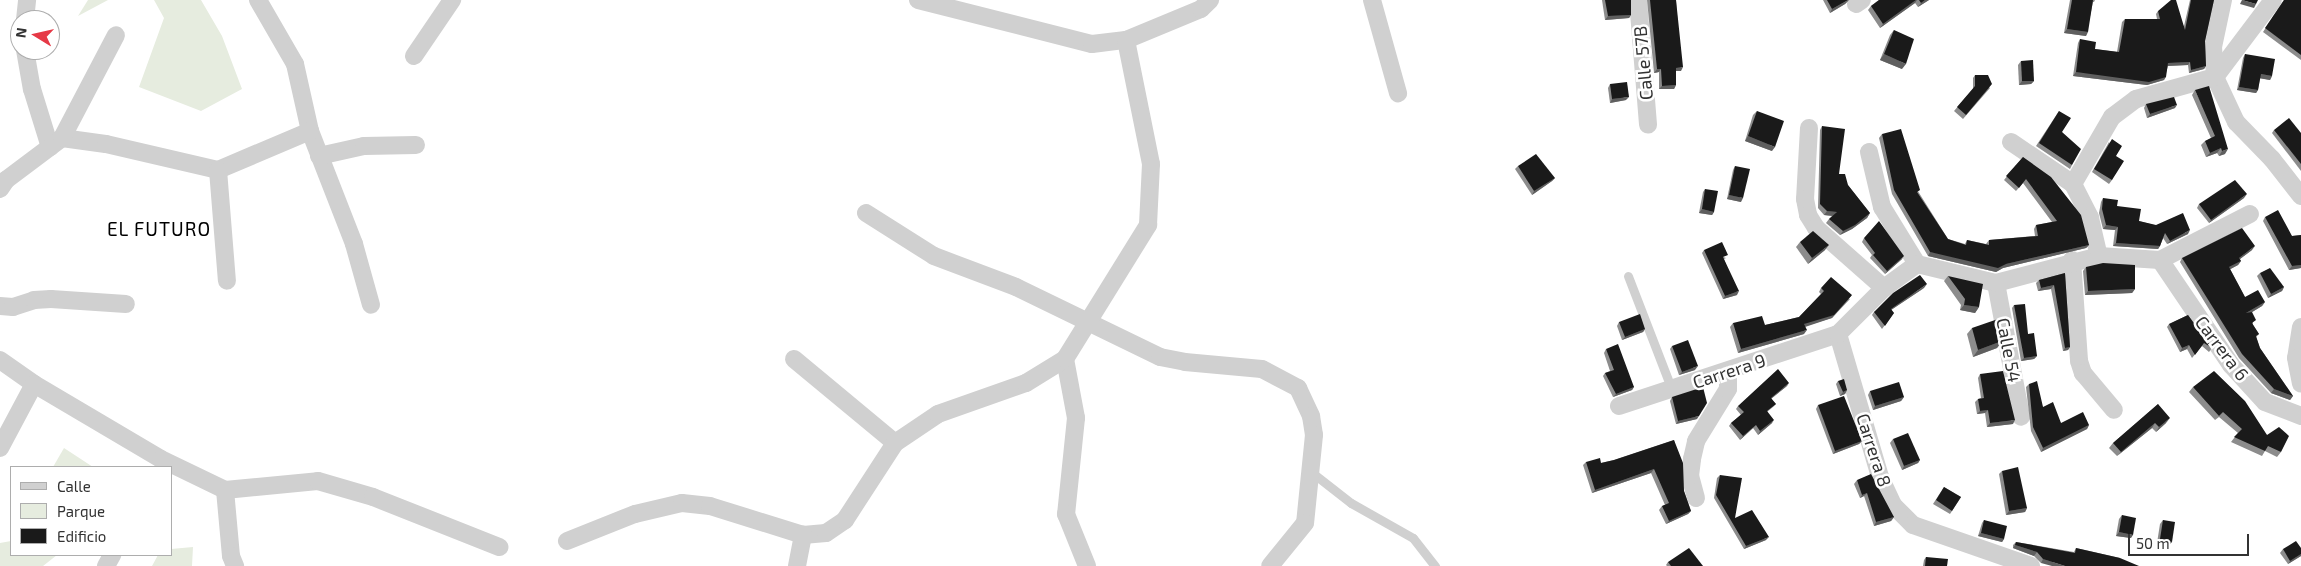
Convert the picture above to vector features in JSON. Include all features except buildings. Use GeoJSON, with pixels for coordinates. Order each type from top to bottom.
{"type":"FeatureCollection","features":[{"type":"Feature","properties":{"kind":"street"},"geometry":{"type":"LineString","coordinates":[[258,0],[295,64],[310,131],[354,244],[371,305]]}},
{"type":"Feature","properties":{"kind":"street"},"geometry":{"type":"LineString","coordinates":[[414,56],[452,0]]}},
{"type":"Feature","properties":{"kind":"street"},"geometry":{"type":"LineString","coordinates":[[918,0],[1092,44],[1126,40],[1201,9],[1210,0]]}},
{"type":"Feature","properties":{"kind":"street"},"geometry":{"type":"LineString","coordinates":[[1372,0],[1398,93]]}},
{"type":"Feature","properties":{"kind":"street","name":"Calle 57B"},"geometry":{"type":"LineString","coordinates":[[1638,0],[1648,125]]}},
{"type":"Feature","properties":{"kind":"street"},"geometry":{"type":"LineString","coordinates":[[2223,0],[2213,47],[2215,77],[2236,122],[2272,159],[2301,196]]}},
{"type":"Feature","properties":{"kind":"street"},"geometry":{"type":"LineString","coordinates":[[2073,184],[2112,117],[2136,99],[2215,77],[2273,0]]}},
{"type":"Feature","properties":{"kind":"street"},"geometry":{"type":"LineString","coordinates":[[0,188],[6,180],[56,142],[116,36]]}},
{"type":"Feature","properties":{"kind":"street"},"geometry":{"type":"LineString","coordinates":[[567,541],[635,514],[682,503],[710,506],[803,535],[826,533],[845,520],[895,443],[938,414],[1026,382],[1065,359],[1089,324],[1148,225],[1151,164],[1126,40]]}},
{"type":"Feature","properties":{"kind":"street"},"geometry":{"type":"LineString","coordinates":[[27,60],[32,89],[56,142]]}},
{"type":"Feature","properties":{"kind":"street"},"geometry":{"type":"LineString","coordinates":[[1810,128],[1805,199],[1808,215],[1816,228],[1884,288]]}},
{"type":"Feature","properties":{"kind":"street"},"geometry":{"type":"LineString","coordinates":[[56,142],[106,144],[218,170],[310,131]]}},
{"type":"Feature","properties":{"kind":"street"},"geometry":{"type":"LineString","coordinates":[[2011,142],[2073,184],[2090,218],[2099,256]]}},
{"type":"Feature","properties":{"kind":"street"},"geometry":{"type":"LineString","coordinates":[[319,156],[364,146],[416,145]]}},
{"type":"Feature","properties":{"kind":"street"},"geometry":{"type":"LineString","coordinates":[[1869,152],[1882,207],[1917,264],[1996,283],[2072,260],[2099,256],[2160,260],[2250,214]]}},
{"type":"Feature","properties":{"kind":"street"},"geometry":{"type":"LineString","coordinates":[[218,170],[227,281]]}},
{"type":"Feature","properties":{"kind":"street"},"geometry":{"type":"LineString","coordinates":[[866,213],[934,256],[1016,287],[1160,357],[1185,362],[1262,369],[1298,388],[1312,425],[1305,523],[1270,566]]}},
{"type":"Feature","properties":{"kind":"street"},"geometry":{"type":"LineString","coordinates":[[2072,260],[2079,361],[2083,373],[2114,410]]}},
{"type":"Feature","properties":{"kind":"street","name":"Carrera 6"},"geometry":{"type":"LineString","coordinates":[[2160,260],[2231,365],[2265,402],[2301,416]]}},
{"type":"Feature","properties":{"kind":"street"},"geometry":{"type":"LineString","coordinates":[[1838,334],[1884,288],[1917,264]]}},
{"type":"Feature","properties":{"kind":"street","name":"Calle 54"},"geometry":{"type":"LineString","coordinates":[[1996,283],[2021,417]]}},
{"type":"Feature","properties":{"kind":"street"},"geometry":{"type":"LineString","coordinates":[[0,306],[13,307],[34,300],[51,299],[126,304]]}},
{"type":"Feature","properties":{"kind":"street"},"geometry":{"type":"LineString","coordinates":[[2301,326],[2296,358],[2301,384]]}},
{"type":"Feature","properties":{"kind":"street","name":"Carrera 9"},"geometry":{"type":"LineString","coordinates":[[1619,406],[1728,373],[1838,334]]}},
{"type":"Feature","properties":{"kind":"street","name":"Carrera 8"},"geometry":{"type":"LineString","coordinates":[[1838,334],[1880,477],[1893,505],[1913,525],[2031,566]]}},
{"type":"Feature","properties":{"kind":"street"},"geometry":{"type":"LineString","coordinates":[[794,359],[895,443]]}},
{"type":"Feature","properties":{"kind":"street"},"geometry":{"type":"LineString","coordinates":[[1065,359],[1076,418],[1066,514],[1087,566]]}},
{"type":"Feature","properties":{"kind":"street"},"geometry":{"type":"LineString","coordinates":[[0,360],[34,384],[159,463]]}},
{"type":"Feature","properties":{"kind":"street"},"geometry":{"type":"LineString","coordinates":[[1696,498],[1690,476],[1696,441],[1728,389],[1728,373]]}},
{"type":"Feature","properties":{"kind":"street"},"geometry":{"type":"LineString","coordinates":[[0,448],[34,384]]}},
{"type":"Feature","properties":{"kind":"street"},"geometry":{"type":"LineString","coordinates":[[172,468],[225,490],[318,481],[373,498],[499,547]]}},
{"type":"Feature","properties":{"kind":"street"},"geometry":{"type":"LineString","coordinates":[[225,490],[231,556],[235,566]]}},
{"type":"Feature","properties":{"kind":"street"},"geometry":{"type":"LineString","coordinates":[[797,566],[803,535]]}},
{"type":"Feature","properties":{"kind":"lane"},"geometry":{"type":"LineString","coordinates":[[1628,276],[1672,390]]}},
{"type":"Feature","properties":{"kind":"lane"},"geometry":{"type":"LineString","coordinates":[[1310,471],[1351,503],[1413,538],[1435,566]]}},
{"type":"Feature","properties":{"kind":"green space"},"geometry":{"type":"Polygon","coordinates":[[[88,0],[108,0],[78,16],[88,0]]]}},
{"type":"Feature","properties":{"kind":"green space"},"geometry":{"type":"Polygon","coordinates":[[[154,0],[201,0],[222,36],[242,89],[201,111],[139,87],[164,18],[154,0]]]}},
{"type":"Feature","properties":{"kind":"green space"},"geometry":{"type":"Polygon","coordinates":[[[64,448],[91,466],[54,466],[64,448]]]}},
{"type":"Feature","properties":{"kind":"green space"},"geometry":{"type":"Polygon","coordinates":[[[10,541],[10,556],[56,556],[43,566],[0,566],[0,543],[10,541]]]}},
{"type":"Feature","properties":{"kind":"green space"},"geometry":{"type":"Polygon","coordinates":[[[193,547],[192,566],[152,566],[157,556],[172,556],[172,549],[193,547]]]}},
{"type":"Feature","properties":{"kind":"district","name":"EL FUTURO"},"geometry":{"type":"Point","coordinates":[159,229]}}]}
